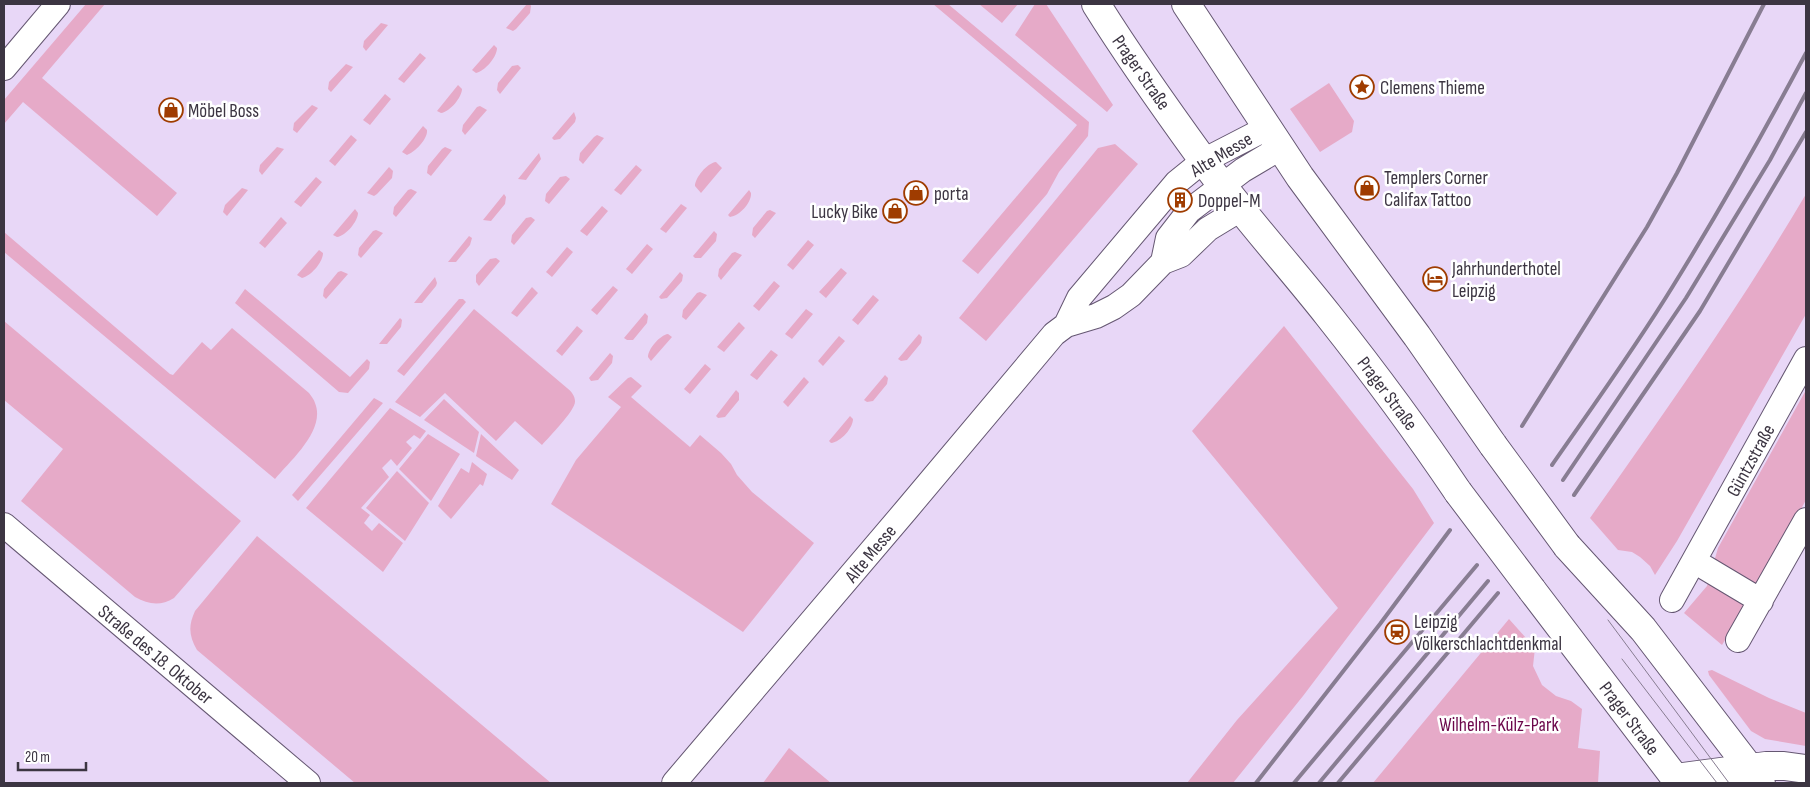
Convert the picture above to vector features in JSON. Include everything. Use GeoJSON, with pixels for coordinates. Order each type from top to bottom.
{"type":"FeatureCollection","features":[{"type":"Feature","properties":{"kind":"main road","name":"Prager Straße"},"geometry":{"type":"LineString","coordinates":[[1096,4],[1116,36],[1203,160],[1334,324],[1421,437],[1458,492],[1677,781]]}},
{"type":"Feature","properties":{"kind":"main road"},"geometry":{"type":"LineString","coordinates":[[1186,4],[1300,177],[1417,336],[1567,546],[1643,629],[1755,775]]}},
{"type":"Feature","properties":{"kind":"main road"},"geometry":{"type":"LineString","coordinates":[[1677,781],[1755,775],[1784,766],[1806,769]]}},
{"type":"Feature","properties":{"kind":"street"},"geometry":{"type":"LineString","coordinates":[[4,68],[58,4]]}},
{"type":"Feature","properties":{"kind":"street","name":"Alte Messe"},"geometry":{"type":"LineString","coordinates":[[674,783],[1054,334],[1066,324],[1079,298],[1176,182],[1203,160],[1274,138]]}},
{"type":"Feature","properties":{"kind":"street","name":"Alte Messe"},"geometry":{"type":"LineString","coordinates":[[1163,262],[1168,238],[1189,212],[1222,184],[1243,170],[1274,138]]}},
{"type":"Feature","properties":{"kind":"street","name":"Alte Messe"},"geometry":{"type":"LineString","coordinates":[[1066,324],[1096,316],[1114,307],[1131,295],[1163,262],[1181,255],[1208,229],[1241,209]]}},
{"type":"Feature","properties":{"kind":"street","name":"Güntzstraße"},"geometry":{"type":"LineString","coordinates":[[1672,600],[1806,359]]}},
{"type":"Feature","properties":{"kind":"street"},"geometry":{"type":"LineString","coordinates":[[1738,640],[1806,520]]}},
{"type":"Feature","properties":{"kind":"street","name":"Straße des 18. Oktober"},"geometry":{"type":"LineString","coordinates":[[4,525],[308,783]]}},
{"type":"Feature","properties":{"kind":"street"},"geometry":{"type":"LineString","coordinates":[[1694,561],[1761,601]]}},
{"type":"Feature","properties":{"kind":"green space"},"geometry":{"type":"Polygon","coordinates":[[[86,4],[105,4],[42,78],[177,193],[157,216],[23,102],[4,124],[4,100],[86,4]]]}},
{"type":"Feature","properties":{"kind":"green space"},"geometry":{"type":"Polygon","coordinates":[[[527,4],[531,6],[530,13],[516,29],[513,31],[506,28],[527,4]]]}},
{"type":"Feature","properties":{"kind":"green space"},"geometry":{"type":"Polygon","coordinates":[[[933,4],[948,4],[1089,122],[1088,136],[1059,172],[1047,194],[978,274],[962,261],[1077,125],[933,4]]]}},
{"type":"Feature","properties":{"kind":"green space"},"geometry":{"type":"Polygon","coordinates":[[[979,4],[1018,4],[1002,23],[979,4]]]}},
{"type":"Feature","properties":{"kind":"green space"},"geometry":{"type":"Polygon","coordinates":[[[1035,4],[1046,4],[1113,105],[1107,112],[1015,35],[1035,4]]]}},
{"type":"Feature","properties":{"kind":"green space"},"geometry":{"type":"Polygon","coordinates":[[[381,23],[388,25],[366,51],[363,47],[364,41],[381,23]]]}},
{"type":"Feature","properties":{"kind":"green space"},"geometry":{"type":"Polygon","coordinates":[[[494,45],[497,48],[490,63],[479,72],[476,73],[472,70],[494,45]]]}},
{"type":"Feature","properties":{"kind":"green space"},"geometry":{"type":"Polygon","coordinates":[[[420,53],[426,58],[404,83],[398,79],[420,53]]]}},
{"type":"Feature","properties":{"kind":"green space"},"geometry":{"type":"Polygon","coordinates":[[[346,64],[353,67],[331,92],[328,89],[329,82],[346,64]]]}},
{"type":"Feature","properties":{"kind":"green space"},"geometry":{"type":"Polygon","coordinates":[[[518,65],[521,68],[500,94],[497,90],[498,83],[512,66],[518,65]]]}},
{"type":"Feature","properties":{"kind":"green space"},"geometry":{"type":"Polygon","coordinates":[[[1329,83],[1354,121],[1352,132],[1320,152],[1290,109],[1329,83]]]}},
{"type":"Feature","properties":{"kind":"green space"},"geometry":{"type":"Polygon","coordinates":[[[458,85],[462,89],[455,104],[444,112],[437,111],[458,85]]]}},
{"type":"Feature","properties":{"kind":"green space"},"geometry":{"type":"Polygon","coordinates":[[[385,94],[391,99],[370,125],[363,120],[385,94]]]}},
{"type":"Feature","properties":{"kind":"green space"},"geometry":{"type":"Polygon","coordinates":[[[312,105],[318,108],[297,133],[293,130],[294,123],[312,105]]]}},
{"type":"Feature","properties":{"kind":"green space"},"geometry":{"type":"Polygon","coordinates":[[[480,106],[487,110],[465,135],[462,131],[463,125],[477,107],[480,106]]]}},
{"type":"Feature","properties":{"kind":"green space"},"geometry":{"type":"Polygon","coordinates":[[[574,112],[575,122],[560,139],[554,140],[552,138],[574,112]]]}},
{"type":"Feature","properties":{"kind":"green space"},"geometry":{"type":"Polygon","coordinates":[[[423,126],[427,130],[427,134],[420,145],[407,155],[402,152],[423,126]]]}},
{"type":"Feature","properties":{"kind":"green space"},"geometry":{"type":"Polygon","coordinates":[[[351,135],[357,140],[335,166],[329,161],[351,135]]]}},
{"type":"Feature","properties":{"kind":"green space"},"geometry":{"type":"Polygon","coordinates":[[[597,135],[604,138],[583,164],[579,160],[580,153],[597,135]]]}},
{"type":"Feature","properties":{"kind":"green space"},"geometry":{"type":"Polygon","coordinates":[[[1115,144],[1138,164],[986,341],[959,318],[1098,148],[1115,144]]]}},
{"type":"Feature","properties":{"kind":"green space"},"geometry":{"type":"Polygon","coordinates":[[[277,147],[284,149],[262,175],[259,171],[260,165],[277,147]]]}},
{"type":"Feature","properties":{"kind":"green space"},"geometry":{"type":"Polygon","coordinates":[[[445,147],[452,150],[431,176],[427,173],[428,166],[445,147]]]}},
{"type":"Feature","properties":{"kind":"green space"},"geometry":{"type":"Polygon","coordinates":[[[539,153],[541,159],[526,180],[518,179],[539,153]]]}},
{"type":"Feature","properties":{"kind":"green space"},"geometry":{"type":"Polygon","coordinates":[[[716,162],[722,168],[701,193],[695,186],[697,179],[705,168],[716,162]]]}},
{"type":"Feature","properties":{"kind":"green space"},"geometry":{"type":"Polygon","coordinates":[[[636,165],[642,170],[621,195],[614,190],[636,165]]]}},
{"type":"Feature","properties":{"kind":"green space"},"geometry":{"type":"Polygon","coordinates":[[[389,167],[393,171],[392,178],[374,196],[367,193],[389,167]]]}},
{"type":"Feature","properties":{"kind":"green space"},"geometry":{"type":"Polygon","coordinates":[[[566,176],[570,179],[549,204],[545,201],[546,194],[560,177],[566,176]]]}},
{"type":"Feature","properties":{"kind":"green space"},"geometry":{"type":"Polygon","coordinates":[[[316,177],[322,182],[301,207],[294,202],[316,177]]]}},
{"type":"Feature","properties":{"kind":"green space"},"geometry":{"type":"Polygon","coordinates":[[[242,188],[248,190],[227,216],[223,212],[225,205],[242,188]]]}},
{"type":"Feature","properties":{"kind":"green space"},"geometry":{"type":"Polygon","coordinates":[[[411,189],[417,192],[396,217],[393,214],[394,207],[411,189]]]}},
{"type":"Feature","properties":{"kind":"green space"},"geometry":{"type":"Polygon","coordinates":[[[749,190],[751,193],[750,200],[738,214],[730,217],[728,215],[749,190]]]}},
{"type":"Feature","properties":{"kind":"green space"},"geometry":{"type":"Polygon","coordinates":[[[504,194],[506,197],[505,204],[491,221],[483,220],[504,194]]]}},
{"type":"Feature","properties":{"kind":"green space"},"geometry":{"type":"Polygon","coordinates":[[[1806,194],[1806,314],[1677,541],[1655,575],[1650,566],[1640,557],[1632,552],[1618,550],[1590,518],[1728,318],[1806,194]]]}},
{"type":"Feature","properties":{"kind":"green space"},"geometry":{"type":"Polygon","coordinates":[[[681,204],[687,208],[666,233],[660,229],[681,204]]]}},
{"type":"Feature","properties":{"kind":"green space"},"geometry":{"type":"Polygon","coordinates":[[[602,206],[608,211],[587,236],[580,231],[602,206]]]}},
{"type":"Feature","properties":{"kind":"green space"},"geometry":{"type":"Polygon","coordinates":[[[355,209],[358,213],[351,228],[340,236],[333,235],[355,209]]]}},
{"type":"Feature","properties":{"kind":"green space"},"geometry":{"type":"Polygon","coordinates":[[[770,210],[776,213],[755,238],[752,235],[753,228],[770,210]]]}},
{"type":"Feature","properties":{"kind":"green space"},"geometry":{"type":"Polygon","coordinates":[[[281,217],[287,223],[265,248],[259,243],[281,217]]]}},
{"type":"Feature","properties":{"kind":"green space"},"geometry":{"type":"Polygon","coordinates":[[[531,217],[535,220],[514,245],[511,242],[512,235],[526,218],[531,217]]]}},
{"type":"Feature","properties":{"kind":"green space"},"geometry":{"type":"Polygon","coordinates":[[[376,230],[383,233],[361,258],[358,255],[359,248],[376,230]]]}},
{"type":"Feature","properties":{"kind":"green space"},"geometry":{"type":"Polygon","coordinates":[[[714,231],[717,234],[716,241],[701,258],[695,258],[693,256],[714,231]]]}},
{"type":"Feature","properties":{"kind":"green space"},"geometry":{"type":"Polygon","coordinates":[[[4,232],[170,374],[173,375],[202,342],[211,350],[232,328],[309,393],[313,399],[317,413],[316,424],[298,454],[275,479],[4,252],[4,232]]]}},
{"type":"Feature","properties":{"kind":"green space"},"geometry":{"type":"Polygon","coordinates":[[[469,236],[472,238],[470,245],[456,262],[448,262],[469,236]]]}},
{"type":"Feature","properties":{"kind":"green space"},"geometry":{"type":"Polygon","coordinates":[[[808,240],[814,245],[793,270],[787,265],[808,240]]]}},
{"type":"Feature","properties":{"kind":"green space"},"geometry":{"type":"Polygon","coordinates":[[[647,244],[653,249],[632,274],[626,269],[647,244]]]}},
{"type":"Feature","properties":{"kind":"green space"},"geometry":{"type":"Polygon","coordinates":[[[567,247],[573,252],[552,277],[546,272],[567,247]]]}},
{"type":"Feature","properties":{"kind":"green space"},"geometry":{"type":"Polygon","coordinates":[[[319,250],[323,253],[316,268],[305,277],[302,278],[297,275],[319,250]]]}},
{"type":"Feature","properties":{"kind":"green space"},"geometry":{"type":"Polygon","coordinates":[[[735,252],[742,255],[721,280],[718,276],[719,269],[735,252]]]}},
{"type":"Feature","properties":{"kind":"green space"},"geometry":{"type":"Polygon","coordinates":[[[496,258],[500,261],[479,286],[476,282],[476,275],[490,259],[496,258]]]}},
{"type":"Feature","properties":{"kind":"green space"},"geometry":{"type":"Polygon","coordinates":[[[841,268],[847,273],[826,298],[819,292],[841,268]]]}},
{"type":"Feature","properties":{"kind":"green space"},"geometry":{"type":"Polygon","coordinates":[[[341,271],[348,274],[326,299],[323,296],[324,289],[341,271]]]}},
{"type":"Feature","properties":{"kind":"green space"},"geometry":{"type":"Polygon","coordinates":[[[680,272],[683,275],[682,281],[667,298],[661,299],[659,297],[680,272]]]}},
{"type":"Feature","properties":{"kind":"green space"},"geometry":{"type":"Polygon","coordinates":[[[435,277],[436,286],[422,303],[414,303],[435,277]]]}},
{"type":"Feature","properties":{"kind":"green space"},"geometry":{"type":"Polygon","coordinates":[[[774,281],[780,286],[759,311],[753,306],[774,281]]]}},
{"type":"Feature","properties":{"kind":"green space"},"geometry":{"type":"Polygon","coordinates":[[[613,286],[618,290],[597,315],[591,310],[613,286]]]}},
{"type":"Feature","properties":{"kind":"green space"},"geometry":{"type":"Polygon","coordinates":[[[532,287],[538,293],[517,317],[511,313],[532,287]]]}},
{"type":"Feature","properties":{"kind":"green space"},"geometry":{"type":"Polygon","coordinates":[[[245,289],[350,377],[367,359],[370,362],[369,369],[348,393],[339,392],[235,303],[245,289]]]}},
{"type":"Feature","properties":{"kind":"green space"},"geometry":{"type":"Polygon","coordinates":[[[700,292],[707,295],[686,320],[682,317],[683,310],[700,292]]]}},
{"type":"Feature","properties":{"kind":"green space"},"geometry":{"type":"Polygon","coordinates":[[[873,295],[879,300],[858,325],[852,320],[873,295]]]}},
{"type":"Feature","properties":{"kind":"green space"},"geometry":{"type":"Polygon","coordinates":[[[459,299],[463,299],[466,302],[404,376],[397,371],[459,299]]]}},
{"type":"Feature","properties":{"kind":"green space"},"geometry":{"type":"Polygon","coordinates":[[[474,309],[574,395],[575,401],[571,411],[542,445],[515,421],[496,441],[445,393],[420,417],[395,402],[474,309]]]}},
{"type":"Feature","properties":{"kind":"green space"},"geometry":{"type":"Polygon","coordinates":[[[806,309],[813,314],[792,339],[785,334],[806,309]]]}},
{"type":"Feature","properties":{"kind":"green space"},"geometry":{"type":"Polygon","coordinates":[[[645,313],[648,316],[647,323],[633,340],[624,338],[645,313]]]}},
{"type":"Feature","properties":{"kind":"green space"},"geometry":{"type":"Polygon","coordinates":[[[400,318],[402,320],[401,327],[387,344],[379,344],[400,318]]]}},
{"type":"Feature","properties":{"kind":"green space"},"geometry":{"type":"Polygon","coordinates":[[[4,321],[241,521],[174,598],[155,604],[135,597],[21,501],[63,449],[4,400],[4,321]]]}},
{"type":"Feature","properties":{"kind":"green space"},"geometry":{"type":"Polygon","coordinates":[[[739,322],[745,328],[724,352],[717,347],[739,322]]]}},
{"type":"Feature","properties":{"kind":"green space"},"geometry":{"type":"Polygon","coordinates":[[[577,326],[583,331],[562,356],[556,351],[577,326]]]}},
{"type":"Feature","properties":{"kind":"green space"},"geometry":{"type":"Polygon","coordinates":[[[1284,326],[1413,489],[1434,523],[1303,696],[1233,783],[1187,783],[1237,720],[1338,608],[1192,431],[1284,326]]]}},
{"type":"Feature","properties":{"kind":"green space"},"geometry":{"type":"Polygon","coordinates":[[[668,334],[672,337],[651,361],[648,357],[652,346],[668,334]]]}},
{"type":"Feature","properties":{"kind":"green space"},"geometry":{"type":"Polygon","coordinates":[[[919,334],[922,337],[921,343],[907,360],[901,361],[898,359],[919,334]]]}},
{"type":"Feature","properties":{"kind":"green space"},"geometry":{"type":"Polygon","coordinates":[[[839,336],[845,341],[823,366],[818,361],[839,336]]]}},
{"type":"Feature","properties":{"kind":"green space"},"geometry":{"type":"Polygon","coordinates":[[[771,350],[778,355],[757,380],[750,375],[771,350]]]}},
{"type":"Feature","properties":{"kind":"green space"},"geometry":{"type":"Polygon","coordinates":[[[610,353],[613,356],[612,363],[598,380],[591,381],[589,378],[610,353]]]}},
{"type":"Feature","properties":{"kind":"green space"},"geometry":{"type":"Polygon","coordinates":[[[705,364],[711,369],[690,394],[684,389],[705,364]]]}},
{"type":"Feature","properties":{"kind":"green space"},"geometry":{"type":"Polygon","coordinates":[[[885,375],[888,378],[887,384],[873,401],[867,402],[864,400],[885,375]]]}},
{"type":"Feature","properties":{"kind":"green space"},"geometry":{"type":"Polygon","coordinates":[[[631,377],[642,386],[631,397],[690,447],[700,435],[721,453],[752,492],[814,543],[743,632],[551,504],[576,460],[621,407],[608,397],[631,377]]]}},
{"type":"Feature","properties":{"kind":"green space"},"geometry":{"type":"Polygon","coordinates":[[[804,377],[809,382],[788,407],[783,402],[804,377]]]}},
{"type":"Feature","properties":{"kind":"green space"},"geometry":{"type":"Polygon","coordinates":[[[736,390],[739,393],[739,400],[725,417],[718,418],[716,416],[736,390]]]}},
{"type":"Feature","properties":{"kind":"green space"},"geometry":{"type":"Polygon","coordinates":[[[1806,390],[1806,500],[1764,576],[1722,645],[1684,613],[1707,586],[1718,548],[1806,390]]]}},
{"type":"Feature","properties":{"kind":"green space"},"geometry":{"type":"Polygon","coordinates":[[[374,398],[383,403],[298,501],[292,495],[374,398]]]}},
{"type":"Feature","properties":{"kind":"green space"},"geometry":{"type":"Polygon","coordinates":[[[444,399],[479,432],[474,453],[424,420],[444,399]]]}},
{"type":"Feature","properties":{"kind":"green space"},"geometry":{"type":"Polygon","coordinates":[[[390,408],[426,431],[420,439],[414,435],[406,442],[412,448],[397,466],[391,459],[382,468],[389,477],[361,508],[370,515],[364,523],[372,531],[379,523],[403,543],[383,572],[306,508],[390,408]]]}},
{"type":"Feature","properties":{"kind":"green space"},"geometry":{"type":"Polygon","coordinates":[[[850,416],[853,419],[849,430],[839,440],[831,443],[829,441],[850,416]]]}},
{"type":"Feature","properties":{"kind":"green space"},"geometry":{"type":"Polygon","coordinates":[[[428,434],[460,454],[431,501],[399,469],[428,434]]]}},
{"type":"Feature","properties":{"kind":"green space"},"geometry":{"type":"Polygon","coordinates":[[[481,434],[519,470],[512,480],[476,456],[481,434]]]}},
{"type":"Feature","properties":{"kind":"green space"},"geometry":{"type":"Polygon","coordinates":[[[472,462],[487,474],[483,486],[480,484],[451,519],[438,506],[461,468],[469,473],[472,462]]]}},
{"type":"Feature","properties":{"kind":"green space"},"geometry":{"type":"Polygon","coordinates":[[[397,471],[429,503],[405,541],[366,508],[397,471]]]}},
{"type":"Feature","properties":{"kind":"green space"},"geometry":{"type":"Polygon","coordinates":[[[257,536],[551,783],[355,783],[197,650],[192,640],[190,626],[195,611],[257,536]]]}},
{"type":"Feature","properties":{"kind":"green space","name":"Wilhelm-Külz-Park"},"geometry":{"type":"Polygon","coordinates":[[[1509,619],[1535,648],[1533,666],[1542,685],[1556,696],[1571,701],[1582,709],[1578,748],[1600,751],[1598,783],[1373,783],[1509,619]]]}},
{"type":"Feature","properties":{"kind":"green space"},"geometry":{"type":"Polygon","coordinates":[[[1712,670],[1769,698],[1806,713],[1806,746],[1765,739],[1751,731],[1709,675],[1708,671],[1712,670]]]}},
{"type":"Feature","properties":{"kind":"green space"},"geometry":{"type":"Polygon","coordinates":[[[789,748],[831,783],[763,783],[789,748]]]}},
{"type":"Feature","properties":{"kind":"tram line"},"geometry":{"type":"LineString","coordinates":[[1608,620],[1729,783]]}},
{"type":"Feature","properties":{"kind":"tram line"},"geometry":{"type":"LineString","coordinates":[[1622,659],[1717,783]]}},
{"type":"Feature","properties":{"kind":"railway"},"geometry":{"type":"LineString","coordinates":[[1522,426],[1647,227],[1764,4]]}},
{"type":"Feature","properties":{"kind":"railway"},"geometry":{"type":"LineString","coordinates":[[1552,465],[1659,309],[1708,229],[1806,53]]}},
{"type":"Feature","properties":{"kind":"railway"},"geometry":{"type":"LineString","coordinates":[[1563,480],[1686,298],[1770,160],[1806,93]]}},
{"type":"Feature","properties":{"kind":"railway"},"geometry":{"type":"LineString","coordinates":[[1574,495],[1700,311],[1806,132]]}},
{"type":"Feature","properties":{"kind":"railway"},"geometry":{"type":"LineString","coordinates":[[1256,783],[1380,624],[1450,530]]}},
{"type":"Feature","properties":{"kind":"railway"},"geometry":{"type":"LineString","coordinates":[[1294,783],[1477,565]]}},
{"type":"Feature","properties":{"kind":"railway"},"geometry":{"type":"LineString","coordinates":[[1319,783],[1488,581]]}},
{"type":"Feature","properties":{"kind":"railway"},"geometry":{"type":"LineString","coordinates":[[1338,783],[1498,593]]}},
{"type":"Feature","properties":{"kind":"place","name":"Clemens Thieme"},"geometry":{"type":"Point","coordinates":[1362,87]}},
{"type":"Feature","properties":{"kind":"place","name":"Möbel Boss"},"geometry":{"type":"Point","coordinates":[171,110]}},
{"type":"Feature","properties":{"kind":"place","name":"Templers Corner Califax Tattoo"},"geometry":{"type":"Point","coordinates":[1367,188]}},
{"type":"Feature","properties":{"kind":"place","name":"porta"},"geometry":{"type":"Point","coordinates":[916,193]}},
{"type":"Feature","properties":{"kind":"place","name":"Doppel-M"},"geometry":{"type":"Point","coordinates":[1180,200]}},
{"type":"Feature","properties":{"kind":"place","name":"Lucky Bike"},"geometry":{"type":"Point","coordinates":[895,211]}},
{"type":"Feature","properties":{"kind":"place","name":"Jahrhunderthotel Leipzig"},"geometry":{"type":"Point","coordinates":[1435,279]}},
{"type":"Feature","properties":{"kind":"place","name":"Leipzig Völkerschlachtdenkmal"},"geometry":{"type":"Point","coordinates":[1397,632]}}]}
